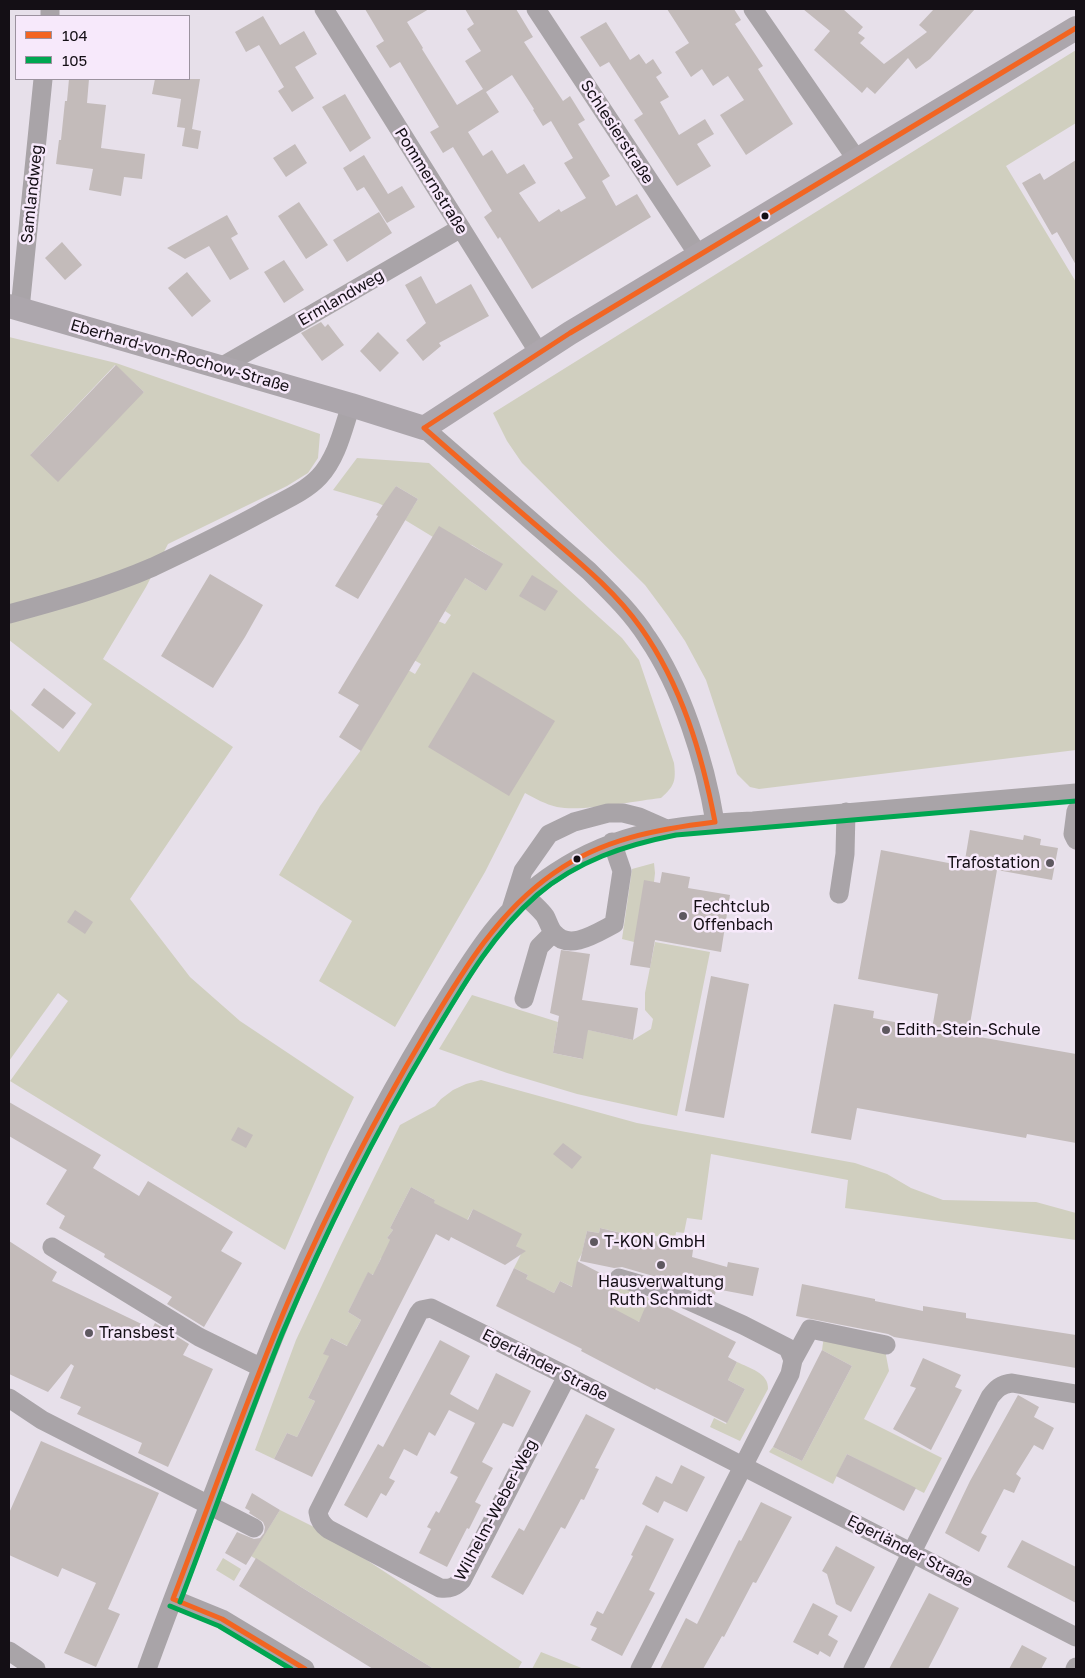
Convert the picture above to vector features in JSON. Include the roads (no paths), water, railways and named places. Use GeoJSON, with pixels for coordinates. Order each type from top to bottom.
{"type":"FeatureCollection","features":[{"type":"Feature","properties":{"kind":"main road"},"geometry":{"type":"LineString","coordinates":[[424,428],[539,354],[698,256],[1076,28]]}},
{"type":"Feature","properties":{"kind":"main road","name":"Eberhard-von-Rochow-Straße"},"geometry":{"type":"LineString","coordinates":[[14,308],[351,405],[424,428]]}},
{"type":"Feature","properties":{"kind":"street","name":"Pommernstraße"},"geometry":{"type":"LineString","coordinates":[[324,9],[539,354]]}},
{"type":"Feature","properties":{"kind":"street","name":"Schlesierstraße"},"geometry":{"type":"LineString","coordinates":[[536,9],[698,256]]}},
{"type":"Feature","properties":{"kind":"street"},"geometry":{"type":"LineString","coordinates":[[753,9],[857,160]]}},
{"type":"Feature","properties":{"kind":"street","name":"Samlandweg"},"geometry":{"type":"LineString","coordinates":[[14,308],[43,80]]}},
{"type":"Feature","properties":{"kind":"street","name":"Ermlandweg"},"geometry":{"type":"LineString","coordinates":[[221,367],[461,228]]}},
{"type":"Feature","properties":{"kind":"street"},"geometry":{"type":"LineString","coordinates":[[9,614],[108,584],[152,567],[249,519],[310,485],[325,470],[335,452],[351,405]]}},
{"type":"Feature","properties":{"kind":"street","name":"Eberhard-von-Rochow-Straße"},"geometry":{"type":"LineString","coordinates":[[424,428],[589,571],[614,595],[642,630],[660,658],[682,706],[707,780],[715,822]]}},
{"type":"Feature","properties":{"kind":"street"},"geometry":{"type":"LineString","coordinates":[[147,1669],[262,1368],[312,1249],[376,1120],[416,1050],[479,947],[511,910],[555,872],[612,842],[664,828],[715,822],[753,821],[1076,793]]}},
{"type":"Feature","properties":{"kind":"street"},"geometry":{"type":"LineString","coordinates":[[1076,811],[1073,834],[1076,840]]}},
{"type":"Feature","properties":{"kind":"street"},"geometry":{"type":"LineString","coordinates":[[839,894],[845,854],[846,812]]}},
{"type":"Feature","properties":{"kind":"street"},"geometry":{"type":"LineString","coordinates":[[511,910],[523,871],[549,834],[574,822],[608,813],[639,817],[664,828]]}},
{"type":"Feature","properties":{"kind":"street"},"geometry":{"type":"LineString","coordinates":[[526,896],[544,914],[553,933],[562,940],[572,941],[592,936],[614,924],[622,870],[612,842]]}},
{"type":"Feature","properties":{"kind":"street"},"geometry":{"type":"LineString","coordinates":[[524,1000],[538,947],[553,933]]}},
{"type":"Feature","properties":{"kind":"street"},"geometry":{"type":"LineString","coordinates":[[52,1247],[199,1337],[262,1368]]}},
{"type":"Feature","properties":{"kind":"street"},"geometry":{"type":"LineString","coordinates":[[619,1278],[674,1294],[736,1322],[788,1348],[793,1360]]}},
{"type":"Feature","properties":{"kind":"street","name":"Egerländer Straße"},"geometry":{"type":"LineString","coordinates":[[426,1308],[432,1308],[567,1376],[1076,1637]]}},
{"type":"Feature","properties":{"kind":"street","name":"Wilhelm-Weber-Weg"},"geometry":{"type":"LineString","coordinates":[[426,1308],[418,1314],[318,1512],[318,1518],[328,1529],[440,1588],[456,1587],[462,1580],[567,1376]]}},
{"type":"Feature","properties":{"kind":"street"},"geometry":{"type":"LineString","coordinates":[[640,1669],[744,1466],[790,1374],[793,1360],[810,1330],[886,1345]]}},
{"type":"Feature","properties":{"kind":"street"},"geometry":{"type":"LineString","coordinates":[[852,1669],[990,1397],[1004,1384],[1012,1383],[1076,1394]]}},
{"type":"Feature","properties":{"kind":"street"},"geometry":{"type":"LineString","coordinates":[[9,1398],[42,1420],[254,1528]]}},
{"type":"Feature","properties":{"kind":"street"},"geometry":{"type":"LineString","coordinates":[[173,1599],[222,1619],[305,1669]]}},
{"type":"Feature","properties":{"kind":"street"},"geometry":{"type":"LineString","coordinates":[[9,1651],[36,1669]]}},
{"type":"Feature","properties":{"kind":"place","name":"Trafostation"},"geometry":{"type":"Point","coordinates":[1050,863]}},
{"type":"Feature","properties":{"kind":"place","name":"Fechtclub Offenbach"},"geometry":{"type":"Point","coordinates":[683,916]}},
{"type":"Feature","properties":{"kind":"place","name":"Edith-Stein-Schule"},"geometry":{"type":"Point","coordinates":[886,1030]}},
{"type":"Feature","properties":{"kind":"place","name":"T-KON GmbH"},"geometry":{"type":"Point","coordinates":[594,1242]}},
{"type":"Feature","properties":{"kind":"place","name":"Hausverwaltung Ruth Schmidt"},"geometry":{"type":"Point","coordinates":[661,1265]}},
{"type":"Feature","properties":{"kind":"place","name":"Transbest"},"geometry":{"type":"Point","coordinates":[89,1333]}}]}
